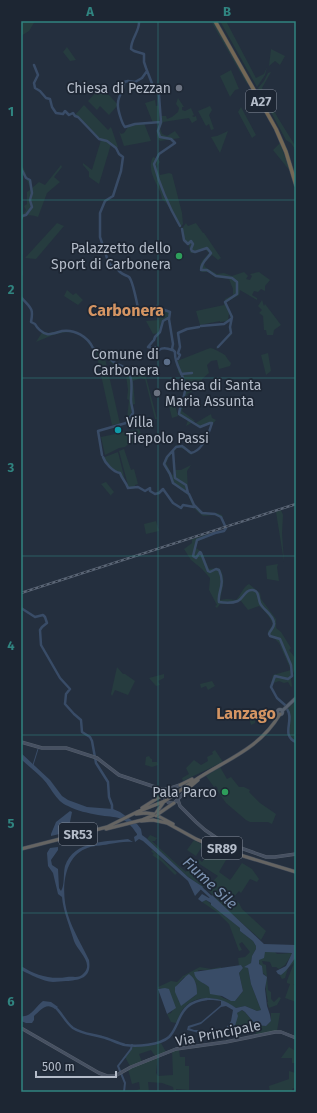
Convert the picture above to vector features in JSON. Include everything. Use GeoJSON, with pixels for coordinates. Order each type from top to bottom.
{"type":"FeatureCollection","features":[{"type":"Feature","properties":{"kind":"highway","name":"A27"},"geometry":{"type":"LineString","coordinates":[[217,21],[279,129],[296,175]]}},
{"type":"Feature","properties":{"kind":"highway","name":"A27"},"geometry":{"type":"LineString","coordinates":[[217,21],[276,129],[289,160],[296,185]]}},
{"type":"Feature","properties":{"kind":"highway","name":"SR53"},"geometry":{"type":"LineString","coordinates":[[114,826],[136,812],[165,801],[184,787],[254,746],[264,737],[278,718],[280,712]]}},
{"type":"Feature","properties":{"kind":"highway"},"geometry":{"type":"LineString","coordinates":[[136,812],[164,794]]}},
{"type":"Feature","properties":{"kind":"highway","name":"SR53"},"geometry":{"type":"LineString","coordinates":[[156,815],[165,801]]}},
{"type":"Feature","properties":{"kind":"highway"},"geometry":{"type":"LineString","coordinates":[[142,820],[156,815],[174,803]]}},
{"type":"Feature","properties":{"kind":"highway"},"geometry":{"type":"LineString","coordinates":[[130,816],[142,813],[156,815]]}},
{"type":"Feature","properties":{"kind":"highway","name":"SR89"},"geometry":{"type":"LineString","coordinates":[[156,815],[206,842],[296,872]]}},
{"type":"Feature","properties":{"kind":"highway","name":"SR53"},"geometry":{"type":"LineString","coordinates":[[21,850],[142,820]]}},
{"type":"Feature","properties":{"kind":"highway","name":"SR89"},"geometry":{"type":"LineString","coordinates":[[142,820],[153,820],[167,823],[205,843],[251,859],[271,864]]}},
{"type":"Feature","properties":{"kind":"main road","name":"SR53"},"geometry":{"type":"LineString","coordinates":[[280,712],[296,698]]}},
{"type":"Feature","properties":{"kind":"main road"},"geometry":{"type":"LineString","coordinates":[[21,742],[40,747],[66,748],[96,758],[119,775],[161,789],[184,787]]}},
{"type":"Feature","properties":{"kind":"main road"},"geometry":{"type":"LineString","coordinates":[[174,803],[178,800],[184,787]]}},
{"type":"Feature","properties":{"kind":"main road"},"geometry":{"type":"LineString","coordinates":[[161,789],[164,794],[165,801],[180,806],[205,830],[221,841],[266,857],[275,858],[296,854]]}},
{"type":"Feature","properties":{"kind":"main road"},"geometry":{"type":"LineString","coordinates":[[164,794],[168,789]]}},
{"type":"Feature","properties":{"kind":"main road"},"geometry":{"type":"LineString","coordinates":[[178,800],[180,806]]}},
{"type":"Feature","properties":{"kind":"main road","name":"Via Principale"},"geometry":{"type":"LineString","coordinates":[[21,1028],[99,1073],[110,1076],[121,1073],[130,1067],[179,1049],[226,1042],[276,1032],[281,1032],[296,1038]]}},
{"type":"Feature","properties":{"kind":"green space"},"geometry":{"type":"Polygon","coordinates":[[[21,21],[35,21],[29,31],[21,36],[21,21]]]}},
{"type":"Feature","properties":{"kind":"green space"},"geometry":{"type":"Polygon","coordinates":[[[220,21],[226,21],[256,78],[264,74],[267,67],[265,75],[257,87],[220,21]]]}},
{"type":"Feature","properties":{"kind":"green space"},"geometry":{"type":"Polygon","coordinates":[[[212,23],[214,23],[248,83],[247,84],[212,23]]]}},
{"type":"Feature","properties":{"kind":"green space"},"geometry":{"type":"Polygon","coordinates":[[[67,47],[76,60],[70,61],[63,52],[67,47]]]}},
{"type":"Feature","properties":{"kind":"green space"},"geometry":{"type":"Polygon","coordinates":[[[271,49],[285,56],[280,65],[275,61],[269,66],[271,49]]]}},
{"type":"Feature","properties":{"kind":"green space"},"geometry":{"type":"Polygon","coordinates":[[[231,70],[239,89],[235,90],[230,97],[220,76],[231,70]]]}},
{"type":"Feature","properties":{"kind":"green space"},"geometry":{"type":"Polygon","coordinates":[[[271,72],[262,88],[296,147],[296,151],[291,143],[286,140],[258,88],[268,73],[271,72]]]}},
{"type":"Feature","properties":{"kind":"green space"},"geometry":{"type":"Polygon","coordinates":[[[98,87],[110,96],[118,105],[109,115],[100,106],[97,110],[88,101],[98,90],[96,88],[98,87]]]}},
{"type":"Feature","properties":{"kind":"green space"},"geometry":{"type":"Polygon","coordinates":[[[178,98],[184,107],[182,107],[182,110],[185,111],[191,108],[194,115],[192,116],[196,116],[197,120],[192,123],[189,118],[163,122],[160,128],[162,134],[167,136],[175,131],[180,138],[160,141],[157,136],[159,123],[153,123],[145,103],[155,100],[156,106],[160,105],[161,116],[166,116],[167,119],[178,112],[179,108],[176,104],[178,98]]]}},
{"type":"Feature","properties":{"kind":"green space"},"geometry":{"type":"Polygon","coordinates":[[[84,105],[108,130],[111,127],[118,147],[116,148],[111,144],[99,184],[89,177],[89,172],[83,165],[83,163],[92,170],[101,140],[98,139],[75,115],[84,105]]]}},
{"type":"Feature","properties":{"kind":"green space"},"geometry":{"type":"Polygon","coordinates":[[[210,106],[212,110],[209,115],[214,129],[211,130],[209,124],[206,126],[198,111],[210,106]]]}},
{"type":"Feature","properties":{"kind":"green space"},"geometry":{"type":"Polygon","coordinates":[[[241,107],[256,135],[252,138],[238,112],[241,107]]]}},
{"type":"Feature","properties":{"kind":"green space"},"geometry":{"type":"Polygon","coordinates":[[[144,123],[151,141],[124,146],[119,131],[121,134],[133,124],[144,123]]]}},
{"type":"Feature","properties":{"kind":"green space"},"geometry":{"type":"Polygon","coordinates":[[[228,131],[220,153],[211,137],[228,131]]]}},
{"type":"Feature","properties":{"kind":"green space"},"geometry":{"type":"Polygon","coordinates":[[[280,143],[290,171],[273,150],[280,143]]]}},
{"type":"Feature","properties":{"kind":"green space"},"geometry":{"type":"Polygon","coordinates":[[[153,157],[158,159],[160,162],[157,166],[160,175],[169,173],[172,174],[182,213],[183,224],[180,228],[170,209],[162,199],[152,174],[151,163],[153,157]]]}},
{"type":"Feature","properties":{"kind":"green space"},"geometry":{"type":"Polygon","coordinates":[[[21,163],[27,177],[31,180],[32,188],[39,182],[45,185],[61,165],[62,167],[54,177],[60,182],[47,193],[38,217],[32,215],[25,216],[21,223],[21,217],[26,210],[24,206],[27,204],[27,192],[30,190],[22,171],[21,163]]]}},
{"type":"Feature","properties":{"kind":"green space"},"geometry":{"type":"Polygon","coordinates":[[[57,223],[64,226],[36,259],[25,258],[57,223]]]}},
{"type":"Feature","properties":{"kind":"green space"},"geometry":{"type":"Polygon","coordinates":[[[186,223],[188,226],[196,223],[221,258],[218,260],[212,255],[204,263],[205,267],[217,274],[224,273],[232,276],[244,272],[248,276],[246,279],[250,280],[252,276],[250,274],[259,272],[270,280],[265,286],[265,291],[261,289],[258,292],[254,291],[252,295],[257,298],[257,300],[240,290],[239,295],[227,302],[226,304],[233,316],[231,326],[232,334],[217,349],[216,348],[230,334],[229,313],[228,321],[200,325],[196,311],[224,305],[225,299],[233,295],[233,289],[229,279],[215,277],[209,272],[202,272],[200,270],[201,263],[209,253],[205,249],[196,253],[190,252],[189,245],[184,242],[181,230],[186,223]]]}},
{"type":"Feature","properties":{"kind":"green space"},"geometry":{"type":"Polygon","coordinates":[[[67,290],[73,295],[76,293],[83,300],[78,305],[64,296],[67,290]]]}},
{"type":"Feature","properties":{"kind":"green space"},"geometry":{"type":"Polygon","coordinates":[[[262,300],[264,306],[265,304],[281,325],[274,330],[273,335],[267,335],[266,330],[264,330],[263,316],[259,313],[262,310],[258,306],[262,300]]]}},
{"type":"Feature","properties":{"kind":"green space"},"geometry":{"type":"Polygon","coordinates":[[[163,309],[170,311],[170,316],[161,323],[159,330],[161,333],[153,334],[146,321],[159,320],[158,311],[163,309]]]}},
{"type":"Feature","properties":{"kind":"green space"},"geometry":{"type":"Polygon","coordinates":[[[63,330],[81,334],[91,343],[93,347],[104,351],[105,354],[110,356],[114,362],[128,369],[133,374],[140,374],[146,377],[157,419],[155,419],[145,379],[141,378],[133,381],[135,404],[131,405],[131,414],[127,419],[129,400],[127,399],[128,390],[126,375],[105,358],[120,424],[112,425],[96,352],[87,340],[78,334],[66,332],[36,342],[43,331],[48,333],[63,330]]]}},
{"type":"Feature","properties":{"kind":"green space"},"geometry":{"type":"Polygon","coordinates":[[[210,348],[225,355],[231,363],[230,366],[219,369],[217,360],[211,361],[207,365],[209,373],[202,379],[202,383],[196,389],[187,394],[182,411],[195,421],[186,426],[188,420],[179,416],[178,413],[184,394],[184,387],[183,378],[178,372],[177,361],[210,348]]]}},
{"type":"Feature","properties":{"kind":"green space"},"geometry":{"type":"Polygon","coordinates":[[[268,353],[271,371],[266,375],[261,355],[268,353]]]}},
{"type":"Feature","properties":{"kind":"green space"},"geometry":{"type":"Polygon","coordinates":[[[175,405],[178,416],[172,418],[169,406],[175,405]]]}},
{"type":"Feature","properties":{"kind":"green space"},"geometry":{"type":"Polygon","coordinates":[[[211,414],[212,418],[216,420],[212,425],[211,423],[198,427],[194,424],[211,414]]]}},
{"type":"Feature","properties":{"kind":"green space"},"geometry":{"type":"Polygon","coordinates":[[[139,429],[144,440],[119,448],[105,455],[101,437],[139,429]]]}},
{"type":"Feature","properties":{"kind":"green space"},"geometry":{"type":"Polygon","coordinates":[[[176,445],[185,446],[193,455],[178,447],[166,463],[172,475],[174,470],[181,470],[191,465],[187,471],[188,491],[193,503],[203,513],[217,513],[222,515],[224,526],[222,519],[215,515],[203,516],[199,513],[193,507],[188,495],[173,484],[163,463],[176,445]]]}},
{"type":"Feature","properties":{"kind":"green space"},"geometry":{"type":"Polygon","coordinates":[[[124,449],[131,470],[134,469],[138,484],[135,485],[135,488],[129,489],[119,451],[124,449]]]}},
{"type":"Feature","properties":{"kind":"green space"},"geometry":{"type":"Polygon","coordinates":[[[118,452],[127,488],[120,475],[104,462],[102,458],[118,452]]]}},
{"type":"Feature","properties":{"kind":"green space"},"geometry":{"type":"Polygon","coordinates":[[[106,482],[114,492],[111,495],[112,497],[101,484],[106,482]]]}},
{"type":"Feature","properties":{"kind":"green space"},"geometry":{"type":"Polygon","coordinates":[[[281,510],[283,515],[282,533],[284,562],[276,512],[281,510]]]}},
{"type":"Feature","properties":{"kind":"green space"},"geometry":{"type":"Polygon","coordinates":[[[156,521],[159,531],[146,534],[144,524],[156,521]]]}},
{"type":"Feature","properties":{"kind":"green space"},"geometry":{"type":"Polygon","coordinates":[[[208,534],[208,537],[198,541],[196,548],[202,552],[209,569],[219,568],[223,576],[220,600],[236,600],[245,587],[249,584],[260,593],[261,599],[276,619],[276,628],[281,632],[291,648],[289,650],[296,659],[295,670],[291,678],[291,687],[288,682],[284,683],[279,681],[271,684],[273,675],[291,670],[279,643],[269,636],[268,631],[273,624],[267,614],[259,606],[248,610],[241,601],[232,604],[220,604],[217,608],[215,606],[217,605],[209,590],[210,578],[191,560],[184,549],[192,543],[192,540],[189,540],[208,534]]]}},
{"type":"Feature","properties":{"kind":"green space"},"geometry":{"type":"Polygon","coordinates":[[[278,564],[279,581],[267,579],[266,566],[278,564]]]}},
{"type":"Feature","properties":{"kind":"green space"},"geometry":{"type":"Polygon","coordinates":[[[117,667],[123,674],[135,681],[128,695],[115,690],[112,696],[111,694],[117,667]]]}},
{"type":"Feature","properties":{"kind":"green space"},"geometry":{"type":"Polygon","coordinates":[[[164,674],[164,678],[158,681],[160,685],[156,686],[149,678],[164,674]]]}},
{"type":"Feature","properties":{"kind":"green space"},"geometry":{"type":"Polygon","coordinates":[[[212,681],[215,686],[208,690],[206,686],[201,688],[200,684],[212,681]]]}},
{"type":"Feature","properties":{"kind":"green space"},"geometry":{"type":"Polygon","coordinates":[[[296,701],[296,742],[291,739],[289,735],[289,718],[287,709],[296,701]]]}},
{"type":"Feature","properties":{"kind":"green space"},"geometry":{"type":"Polygon","coordinates":[[[257,713],[258,717],[255,719],[255,723],[251,725],[249,718],[250,715],[257,713]]]}},
{"type":"Feature","properties":{"kind":"green space"},"geometry":{"type":"Polygon","coordinates":[[[215,750],[223,762],[183,781],[182,778],[189,774],[186,768],[194,760],[201,765],[208,761],[207,757],[213,754],[212,752],[215,750]]]}},
{"type":"Feature","properties":{"kind":"green space"},"geometry":{"type":"Polygon","coordinates":[[[149,756],[152,759],[152,762],[157,762],[158,765],[152,767],[145,765],[146,757],[149,756]]]}},
{"type":"Feature","properties":{"kind":"green space"},"geometry":{"type":"Polygon","coordinates":[[[220,767],[227,779],[231,777],[239,787],[244,787],[250,790],[249,792],[260,803],[276,814],[272,824],[268,822],[250,822],[226,803],[216,786],[214,787],[206,776],[220,767]]]}},
{"type":"Feature","properties":{"kind":"green space"},"geometry":{"type":"Polygon","coordinates":[[[150,835],[157,838],[155,841],[152,841],[186,872],[188,868],[194,869],[199,859],[202,862],[212,848],[232,854],[230,859],[226,860],[219,872],[230,880],[242,863],[252,869],[259,879],[257,882],[250,879],[241,893],[239,891],[233,898],[239,903],[242,909],[266,931],[261,940],[228,911],[206,888],[218,876],[198,863],[193,877],[205,888],[203,887],[188,877],[147,839],[150,835]]]}},
{"type":"Feature","properties":{"kind":"green space"},"geometry":{"type":"Polygon","coordinates":[[[194,840],[203,845],[196,856],[187,850],[194,840]]]}},
{"type":"Feature","properties":{"kind":"green space"},"geometry":{"type":"Polygon","coordinates":[[[153,850],[177,873],[175,875],[161,861],[152,855],[154,854],[151,851],[153,850]]]}},
{"type":"Feature","properties":{"kind":"green space"},"geometry":{"type":"Polygon","coordinates":[[[206,900],[240,928],[240,931],[253,941],[256,946],[251,963],[248,966],[244,966],[248,968],[251,984],[261,1010],[257,1011],[245,1006],[236,1008],[223,1001],[202,998],[195,1000],[183,1009],[176,1023],[171,1022],[167,1014],[171,1013],[174,1008],[161,988],[158,989],[158,987],[171,981],[177,982],[183,976],[200,967],[211,969],[221,967],[212,970],[198,970],[201,982],[225,999],[235,1001],[243,991],[239,973],[243,968],[241,965],[239,966],[238,958],[245,957],[250,952],[242,942],[239,944],[242,950],[239,951],[229,924],[217,912],[202,902],[206,900]],[[184,977],[175,988],[179,1002],[185,1003],[195,996],[197,992],[196,983],[184,977]]]}},
{"type":"Feature","properties":{"kind":"green space"},"geometry":{"type":"Polygon","coordinates":[[[263,952],[275,952],[277,954],[292,954],[285,965],[279,969],[272,967],[270,962],[262,961],[263,964],[266,965],[268,990],[271,992],[271,999],[274,1002],[279,997],[281,998],[277,1005],[269,1008],[267,1002],[266,976],[263,973],[258,960],[263,952]]]}},
{"type":"Feature","properties":{"kind":"green space"},"geometry":{"type":"Polygon","coordinates":[[[296,953],[296,985],[293,984],[296,986],[296,1002],[285,998],[290,984],[287,983],[287,981],[294,963],[288,968],[285,978],[282,979],[279,974],[296,953]]]}},
{"type":"Feature","properties":{"kind":"green space"},"geometry":{"type":"Polygon","coordinates":[[[241,1010],[245,1012],[254,1023],[266,1026],[271,1021],[271,1013],[280,1013],[277,1031],[256,1035],[256,1030],[240,1032],[240,1038],[236,1039],[234,1029],[229,1030],[236,1022],[237,1013],[241,1010]]]}},
{"type":"Feature","properties":{"kind":"green space"},"geometry":{"type":"Polygon","coordinates":[[[161,1043],[166,1052],[155,1056],[151,1050],[139,1054],[142,1062],[130,1066],[125,1057],[133,1047],[161,1043]]]}},
{"type":"Feature","properties":{"kind":"green space"},"geometry":{"type":"Polygon","coordinates":[[[289,1047],[296,1051],[296,1063],[292,1063],[292,1058],[281,1058],[289,1047]]]}},
{"type":"Feature","properties":{"kind":"green space"},"geometry":{"type":"Polygon","coordinates":[[[179,1050],[180,1057],[185,1057],[185,1066],[189,1066],[189,1090],[176,1089],[176,1092],[174,1092],[173,1087],[162,1083],[148,1082],[149,1092],[134,1091],[140,1089],[139,1082],[132,1084],[128,1069],[158,1057],[156,1073],[158,1076],[173,1075],[172,1051],[179,1050]]]}},
{"type":"Feature","properties":{"kind":"green space"},"geometry":{"type":"Polygon","coordinates":[[[289,1071],[296,1073],[296,1089],[293,1088],[291,1092],[270,1092],[269,1086],[289,1079],[289,1071]]]}},
{"type":"Feature","properties":{"kind":"water"},"geometry":{"type":"Polygon","coordinates":[[[21,753],[50,780],[62,796],[68,800],[87,807],[113,809],[137,824],[141,829],[142,835],[188,877],[203,887],[195,896],[188,881],[143,841],[139,839],[135,842],[134,837],[137,834],[129,823],[124,820],[116,817],[83,812],[64,804],[56,797],[39,775],[21,759],[21,753]]]}},
{"type":"Feature","properties":{"kind":"water"},"geometry":{"type":"Polygon","coordinates":[[[70,811],[72,812],[68,832],[51,836],[56,822],[70,811]]]}},
{"type":"Feature","properties":{"kind":"water"},"geometry":{"type":"Polygon","coordinates":[[[128,839],[133,842],[94,846],[85,849],[77,854],[72,861],[65,878],[64,897],[66,907],[72,927],[89,960],[89,971],[87,974],[76,980],[53,982],[33,976],[21,970],[21,966],[43,976],[61,978],[80,976],[87,969],[86,961],[74,941],[65,913],[62,897],[58,894],[53,873],[48,866],[47,853],[50,848],[58,847],[58,850],[51,860],[52,865],[58,869],[59,888],[61,891],[65,866],[69,857],[76,851],[92,844],[128,839]]]}},
{"type":"Feature","properties":{"kind":"water"},"geometry":{"type":"Polygon","coordinates":[[[202,894],[209,898],[212,895],[264,944],[296,945],[296,957],[288,969],[281,975],[276,971],[286,966],[292,953],[265,952],[264,958],[259,960],[259,964],[262,966],[263,974],[267,977],[265,989],[271,1021],[266,1026],[256,1025],[242,1010],[237,1013],[238,1016],[235,1026],[227,1030],[226,1028],[231,1021],[233,1010],[226,1006],[221,1007],[201,1024],[189,1028],[194,1030],[204,1030],[204,1033],[187,1030],[188,1026],[201,1022],[221,1005],[221,1001],[205,1000],[205,998],[221,1000],[236,1008],[245,1006],[257,1011],[261,1010],[251,984],[248,968],[244,967],[251,963],[256,946],[253,941],[240,931],[240,928],[211,905],[211,903],[206,900],[202,902],[198,899],[202,894]]]}},
{"type":"Feature","properties":{"kind":"water"},"geometry":{"type":"Polygon","coordinates":[[[241,965],[243,968],[239,973],[243,991],[235,1001],[231,1001],[222,996],[210,994],[209,987],[196,977],[194,972],[241,965]]]}},
{"type":"Feature","properties":{"kind":"water"},"geometry":{"type":"Polygon","coordinates":[[[189,974],[196,983],[197,994],[181,1006],[175,992],[175,987],[189,974]]]}},
{"type":"Feature","properties":{"kind":"water"},"geometry":{"type":"Polygon","coordinates":[[[158,989],[169,989],[176,1008],[167,1014],[158,989]]]}},
{"type":"Feature","properties":{"kind":"water"},"geometry":{"type":"Polygon","coordinates":[[[43,1001],[51,1002],[58,1007],[55,1009],[49,1006],[44,1008],[34,1016],[32,1023],[21,1021],[21,1016],[31,1013],[43,1001]]]}},
{"type":"Feature","properties":{"kind":"waterway"},"geometry":{"type":"LineString","coordinates":[[139,21],[138,28],[132,41],[131,49],[144,54],[146,68],[153,86],[159,95],[161,122],[158,131],[160,137],[171,139],[175,143],[159,154],[154,164],[165,196],[180,226]]}},
{"type":"Feature","properties":{"kind":"waterway"},"geometry":{"type":"LineString","coordinates":[[34,65],[38,75],[34,83],[35,88],[46,98],[50,99],[52,107],[56,113],[63,114],[65,111],[69,115],[73,113],[99,139],[107,141],[116,148],[119,154],[123,157],[121,171],[113,196],[105,201],[100,213],[100,237],[108,261]]}},
{"type":"Feature","properties":{"kind":"waterway"},"geometry":{"type":"LineString","coordinates":[[147,71],[142,78],[135,82],[124,82],[118,100],[120,116],[125,127],[135,124],[161,122]]}},
{"type":"Feature","properties":{"kind":"waterway"},"geometry":{"type":"LineString","coordinates":[[21,168],[26,178],[30,180],[32,193],[30,200],[32,207],[26,215],[22,216],[21,219]]}},
{"type":"Feature","properties":{"kind":"waterway"},"geometry":{"type":"LineString","coordinates":[[182,229],[184,240],[188,244],[191,241],[193,244],[191,249],[192,251],[195,252],[207,248],[211,253],[203,262],[201,270],[207,270],[216,276],[232,278],[237,282],[237,294],[225,302],[232,317],[230,327],[231,333],[218,347]]}},
{"type":"Feature","properties":{"kind":"waterway"},"geometry":{"type":"LineString","coordinates":[[21,239],[21,254]]}},
{"type":"Feature","properties":{"kind":"waterway"},"geometry":{"type":"LineString","coordinates":[[109,262],[110,265],[129,277],[138,308],[143,310],[157,306],[159,307],[158,310],[162,309],[170,312],[169,319],[173,344],[172,349],[175,352],[176,361],[185,386],[185,393],[179,414],[200,427],[212,423],[202,445],[195,452],[191,453],[182,446],[176,447],[167,457],[164,464],[173,483],[189,494],[194,505],[202,513],[215,514],[221,517],[226,528],[224,531],[197,540],[193,556],[196,558],[200,552],[208,571],[210,572],[216,569],[219,570],[222,580],[219,602],[229,603],[238,601],[246,592],[253,590],[258,595],[261,606],[273,620],[274,626],[269,634],[270,636],[280,639],[291,665],[292,676],[288,679],[275,676],[271,687],[277,698],[285,705]]}},
{"type":"Feature","properties":{"kind":"waterway"},"geometry":{"type":"LineString","coordinates":[[21,297],[32,310],[31,322],[35,324],[38,329],[49,334],[62,331],[72,331],[84,337],[93,348],[103,352],[105,355],[109,356],[112,361],[124,367],[129,372],[132,388],[131,402],[133,413],[126,423],[98,431],[102,455]]}},
{"type":"Feature","properties":{"kind":"waterway"},"geometry":{"type":"LineString","coordinates":[[154,340],[160,332],[163,321],[168,318]]}},
{"type":"Feature","properties":{"kind":"waterway"},"geometry":{"type":"LineString","coordinates":[[201,326],[224,324],[231,319]]}},
{"type":"Feature","properties":{"kind":"waterway"},"geometry":{"type":"LineString","coordinates":[[178,359],[180,355],[178,353],[180,347],[178,333],[187,329],[199,327]]}},
{"type":"Feature","properties":{"kind":"waterway"},"geometry":{"type":"LineString","coordinates":[[153,341],[148,347],[155,347],[159,350],[162,348],[172,350]]}},
{"type":"Feature","properties":{"kind":"waterway"},"geometry":{"type":"LineString","coordinates":[[181,374],[192,373]]}},
{"type":"Feature","properties":{"kind":"waterway"},"geometry":{"type":"LineString","coordinates":[[173,451],[175,478],[186,485],[188,493]]}},
{"type":"Feature","properties":{"kind":"waterway"},"geometry":{"type":"LineString","coordinates":[[103,457],[110,467],[120,473],[128,488],[138,487],[145,491],[150,488],[150,491],[155,494],[159,493],[163,489],[173,503],[181,508],[183,505],[194,507]]}},
{"type":"Feature","properties":{"kind":"waterway"},"geometry":{"type":"LineString","coordinates":[[21,608],[35,617],[43,615],[45,617],[47,623],[40,630],[41,645],[60,678],[70,689],[66,694],[65,704],[81,720],[82,732],[90,737],[92,741],[96,763],[108,782],[112,813]]}},
{"type":"Feature","properties":{"kind":"waterway"},"geometry":{"type":"LineString","coordinates":[[287,709],[290,718],[288,731],[289,735],[291,739],[296,742]]}},
{"type":"Feature","properties":{"kind":"waterway"},"geometry":{"type":"LineString","coordinates":[[33,765],[38,749]]}},
{"type":"Feature","properties":{"kind":"waterway","name":"Fiume Sile"},"geometry":{"type":"LineString","coordinates":[[199,886],[212,898]]}},
{"type":"Feature","properties":{"kind":"waterway","name":"Fiume Sile"},"geometry":{"type":"LineString","coordinates":[[55,1007],[76,1030],[125,1045],[136,1046],[154,1044],[165,1040],[174,1030],[188,1006],[207,999]]}},
{"type":"Feature","properties":{"kind":"waterway"},"geometry":{"type":"LineString","coordinates":[[124,1092],[125,1083],[118,1066],[131,1049],[132,1045]]}},
{"type":"Feature","properties":{"kind":"railway"},"geometry":{"type":"LineString","coordinates":[[21,593],[296,504]]}},
{"type":"Feature","properties":{"kind":"place","name":"Chiesa di Pezzan"},"geometry":{"type":"Point","coordinates":[179,88]}},
{"type":"Feature","properties":{"kind":"place","name":"Palazzetto dello Sport di Carbonera"},"geometry":{"type":"Point","coordinates":[179,256]}},
{"type":"Feature","properties":{"kind":"place","name":"Comune di Carbonera"},"geometry":{"type":"Point","coordinates":[167,362]}},
{"type":"Feature","properties":{"kind":"place","name":"chiesa di Santa Maria Assunta"},"geometry":{"type":"Point","coordinates":[157,393]}},
{"type":"Feature","properties":{"kind":"place","name":"Villa Tiepolo Passi"},"geometry":{"type":"Point","coordinates":[118,430]}},
{"type":"Feature","properties":{"kind":"place","name":"Pala Parco"},"geometry":{"type":"Point","coordinates":[225,792]}},
{"type":"Feature","properties":{"kind":"district","name":"Carbonera"},"geometry":{"type":"Point","coordinates":[126,310]}},
{"type":"Feature","properties":{"kind":"district","name":"Lanzago"},"geometry":{"type":"Point","coordinates":[246,713]}}]}
